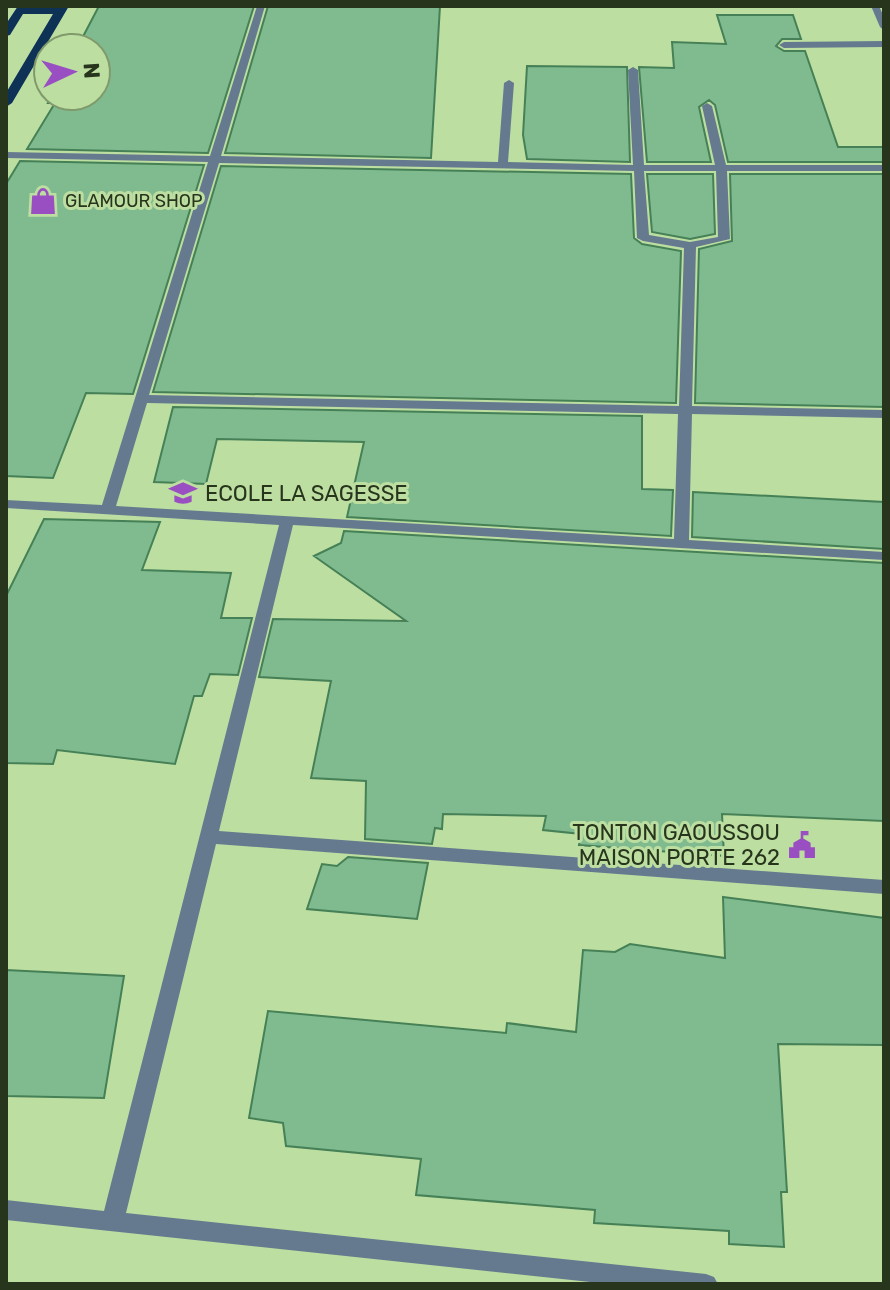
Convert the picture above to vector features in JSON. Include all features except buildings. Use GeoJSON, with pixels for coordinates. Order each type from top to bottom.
{"type":"FeatureCollection","features":[{"type":"Feature","properties":{"kind":"main road"},"geometry":{"type":"LineString","coordinates":[[6,33],[22,8],[63,9],[6,103]]}},
{"type":"Feature","properties":{"kind":"street"},"geometry":{"type":"LineString","coordinates":[[108,510],[261,6]]}},
{"type":"Feature","properties":{"kind":"street"},"geometry":{"type":"LineString","coordinates":[[875,6],[884,27]]}},
{"type":"Feature","properties":{"kind":"street"},"geometry":{"type":"LineString","coordinates":[[784,45],[884,44]]}},
{"type":"Feature","properties":{"kind":"street"},"geometry":{"type":"LineString","coordinates":[[633,70],[640,234],[650,240],[690,245],[724,239],[721,166],[707,106]]}},
{"type":"Feature","properties":{"kind":"street"},"geometry":{"type":"LineString","coordinates":[[503,165],[509,83]]}},
{"type":"Feature","properties":{"kind":"street"},"geometry":{"type":"LineString","coordinates":[[6,155],[638,168],[884,168]]}},
{"type":"Feature","properties":{"kind":"street"},"geometry":{"type":"LineString","coordinates":[[681,544],[690,245]]}},
{"type":"Feature","properties":{"kind":"street"},"geometry":{"type":"LineString","coordinates":[[140,399],[884,414]]}},
{"type":"Feature","properties":{"kind":"street"},"geometry":{"type":"LineString","coordinates":[[6,504],[884,556]]}},
{"type":"Feature","properties":{"kind":"street"},"geometry":{"type":"LineString","coordinates":[[113,1219],[287,521]]}},
{"type":"Feature","properties":{"kind":"street"},"geometry":{"type":"LineString","coordinates":[[208,837],[884,887]]}},
{"type":"Feature","properties":{"kind":"street"},"geometry":{"type":"LineString","coordinates":[[6,1210],[706,1284]]}},
{"type":"Feature","properties":{"kind":"place","name":"GLAMOUR SHOP"},"geometry":{"type":"Point","coordinates":[43,201]}},
{"type":"Feature","properties":{"kind":"place","name":"ECOLE LA SAGESSE"},"geometry":{"type":"Point","coordinates":[183,493]}},
{"type":"Feature","properties":{"kind":"place","name":"TONTON GAOUSSOU MAISON PORTE 262"},"geometry":{"type":"Point","coordinates":[802,845]}}]}
